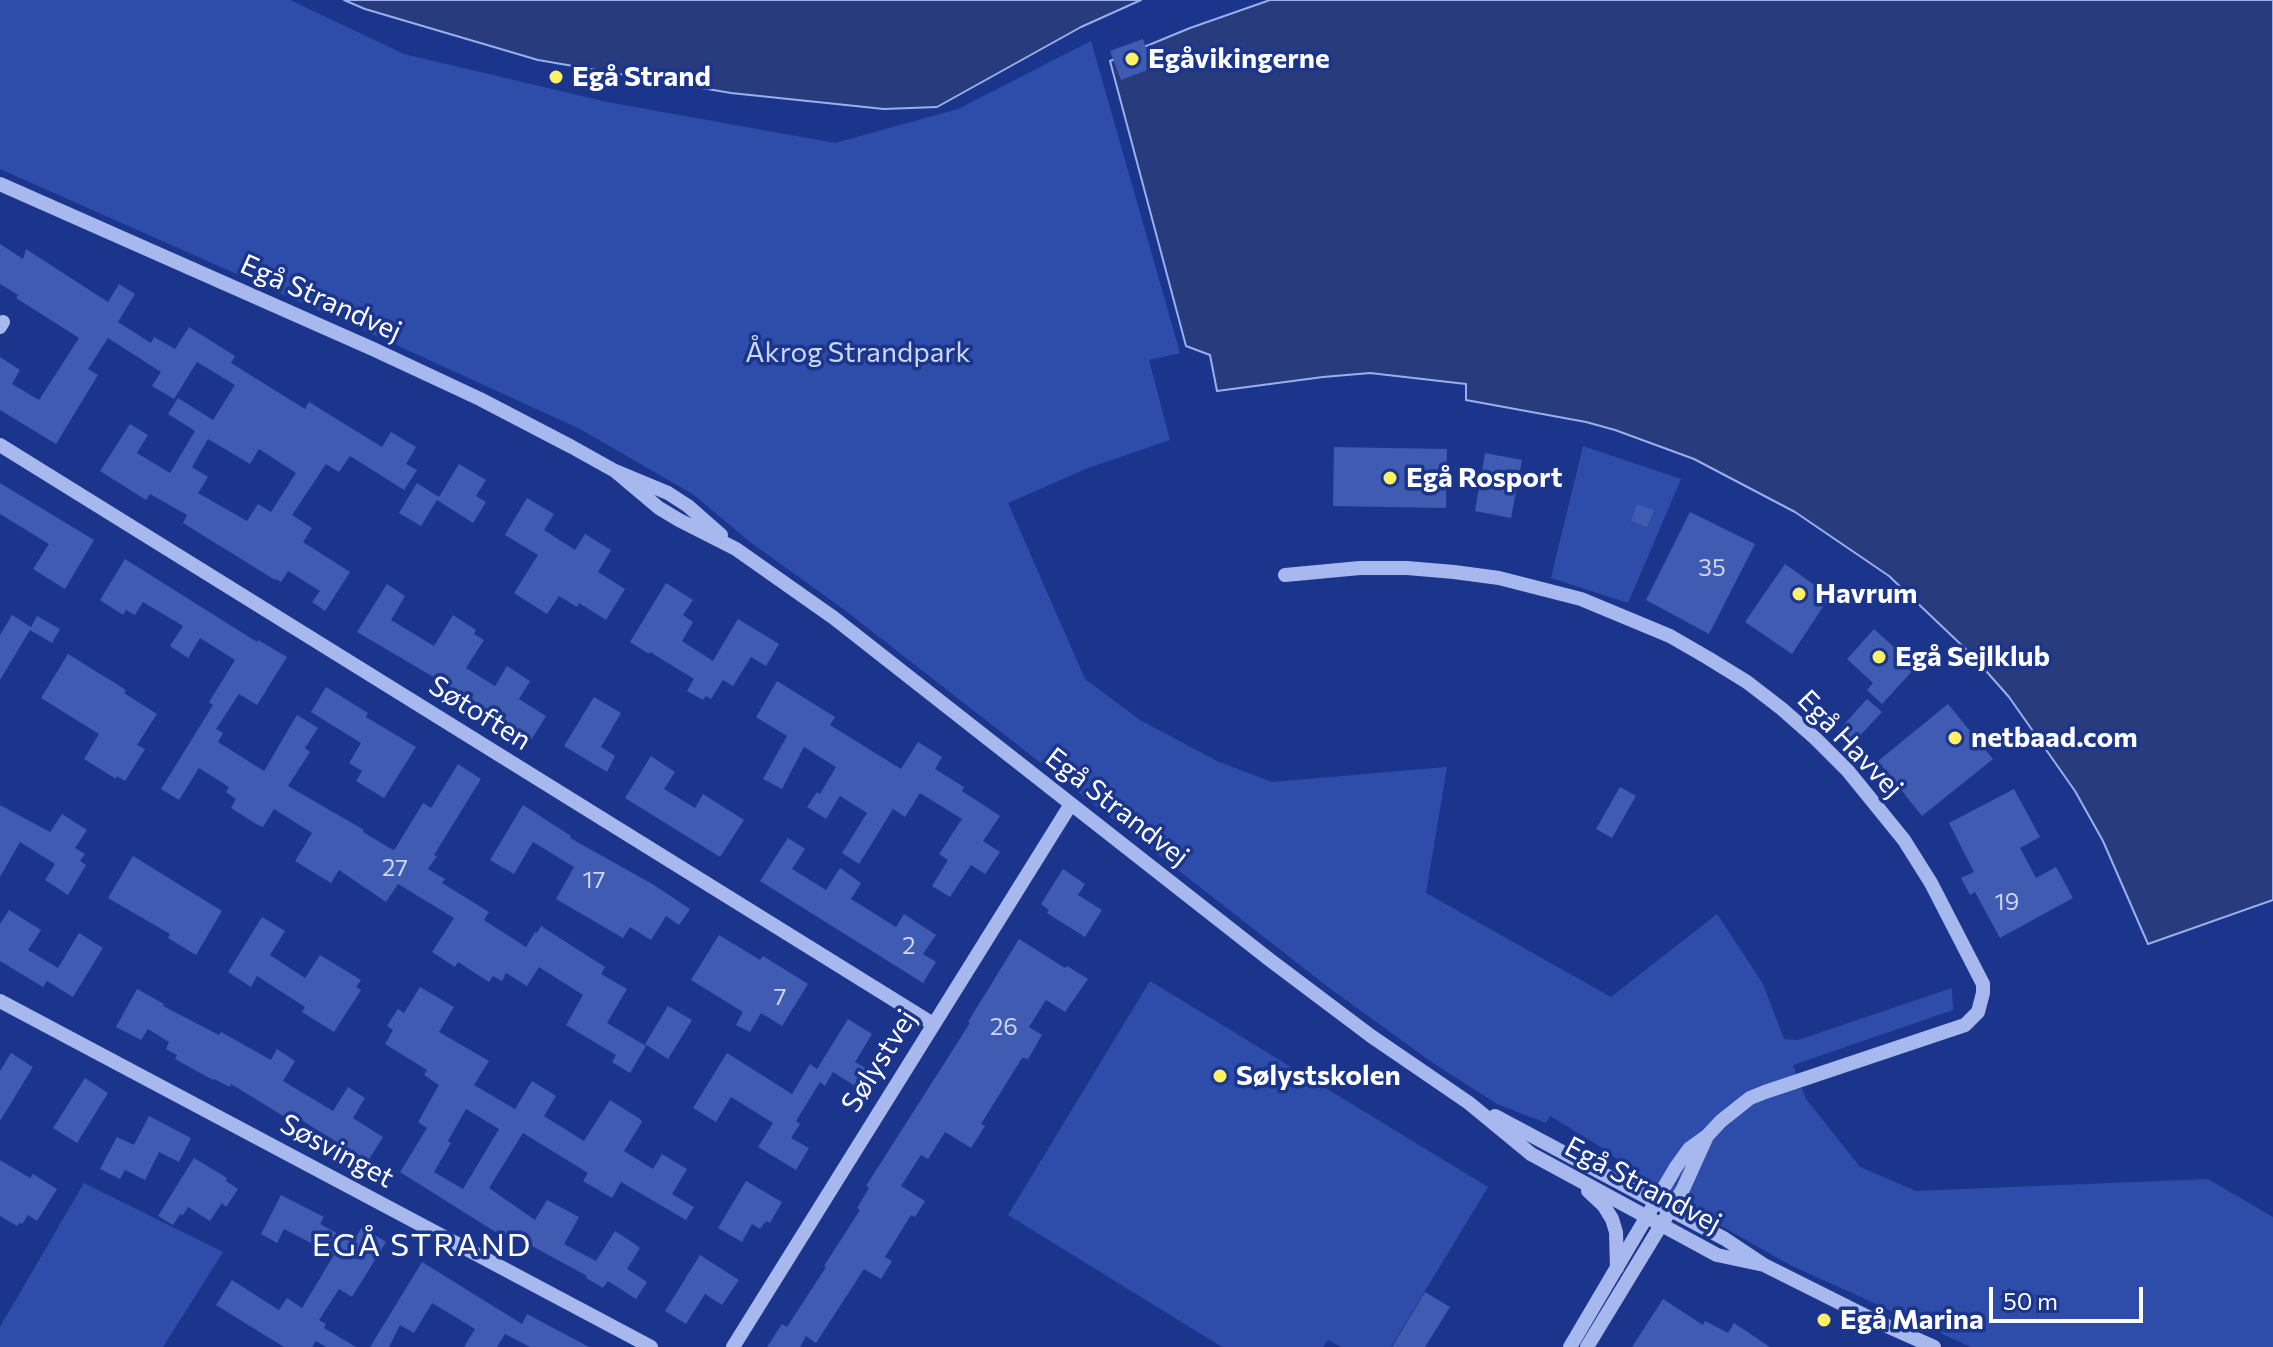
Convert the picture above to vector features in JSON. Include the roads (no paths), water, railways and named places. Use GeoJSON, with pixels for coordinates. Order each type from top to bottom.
{"type":"FeatureCollection","features":[{"type":"Feature","properties":{"kind":"street","name":"Egå Strandvej"},"geometry":{"type":"LineString","coordinates":[[0,184],[428,375],[615,471],[668,493],[688,506],[736,549],[834,618],[1319,997],[1469,1103],[1531,1154],[1717,1255],[1764,1265]]}},
{"type":"Feature","properties":{"kind":"street","name":"Søtoften"},"geometry":{"type":"LineString","coordinates":[[0,445],[933,1024]]}},
{"type":"Feature","properties":{"kind":"street","name":"Egå Havvej"},"geometry":{"type":"LineString","coordinates":[[1285,575],[1360,568],[1407,568],[1499,578],[1581,599],[1670,636],[1708,658],[1782,709],[1848,771],[1904,840],[1931,883],[1983,984],[1978,1012],[1965,1025],[1750,1098],[1689,1149],[1570,1347]]}},
{"type":"Feature","properties":{"kind":"street","name":"Sølystvej"},"geometry":{"type":"LineString","coordinates":[[733,1347],[1071,804]]}},
{"type":"Feature","properties":{"kind":"street","name":"Søsvinget"},"geometry":{"type":"LineString","coordinates":[[0,1001],[651,1347]]}},
{"type":"Feature","properties":{"kind":"street","name":"Egå Strandvej"},"geometry":{"type":"LineString","coordinates":[[1469,1103],[1671,1209],[1764,1265],[1934,1347]]}},
{"type":"Feature","properties":{"kind":"street","name":"Egå Havvej"},"geometry":{"type":"LineString","coordinates":[[1587,1347],[1690,1176],[1707,1136]]}},
{"type":"Feature","properties":{"kind":"street"},"geometry":{"type":"LineString","coordinates":[[1563,1171],[1598,1199],[1608,1212],[1616,1232],[1617,1268]]}},
{"type":"Feature","properties":{"kind":"place","name":"Egåvikingerne"},"geometry":{"type":"Point","coordinates":[1132,59]}},
{"type":"Feature","properties":{"kind":"place","name":"Egå Strand"},"geometry":{"type":"Point","coordinates":[556,77]}},
{"type":"Feature","properties":{"kind":"place","name":"Egå Rosport"},"geometry":{"type":"Point","coordinates":[1390,478]}},
{"type":"Feature","properties":{"kind":"place","name":"Havrum"},"geometry":{"type":"Point","coordinates":[1799,594]}},
{"type":"Feature","properties":{"kind":"place","name":"Egå Sejlklub"},"geometry":{"type":"Point","coordinates":[1879,657]}},
{"type":"Feature","properties":{"kind":"place","name":"netbaad.com"},"geometry":{"type":"Point","coordinates":[1955,738]}},
{"type":"Feature","properties":{"kind":"place","name":"Sølystskolen"},"geometry":{"type":"Point","coordinates":[1220,1076]}},
{"type":"Feature","properties":{"kind":"place","name":"Egå Marina"},"geometry":{"type":"Point","coordinates":[1824,1320]}},
{"type":"Feature","properties":{"kind":"district","name":"EGÅ STRAND"},"geometry":{"type":"Point","coordinates":[422,1245]}},
{"type":"Feature","properties":{"kind":"park label","name":"Åkrog Strandpark"},"geometry":{"type":"Point","coordinates":[858,353]}}]}
